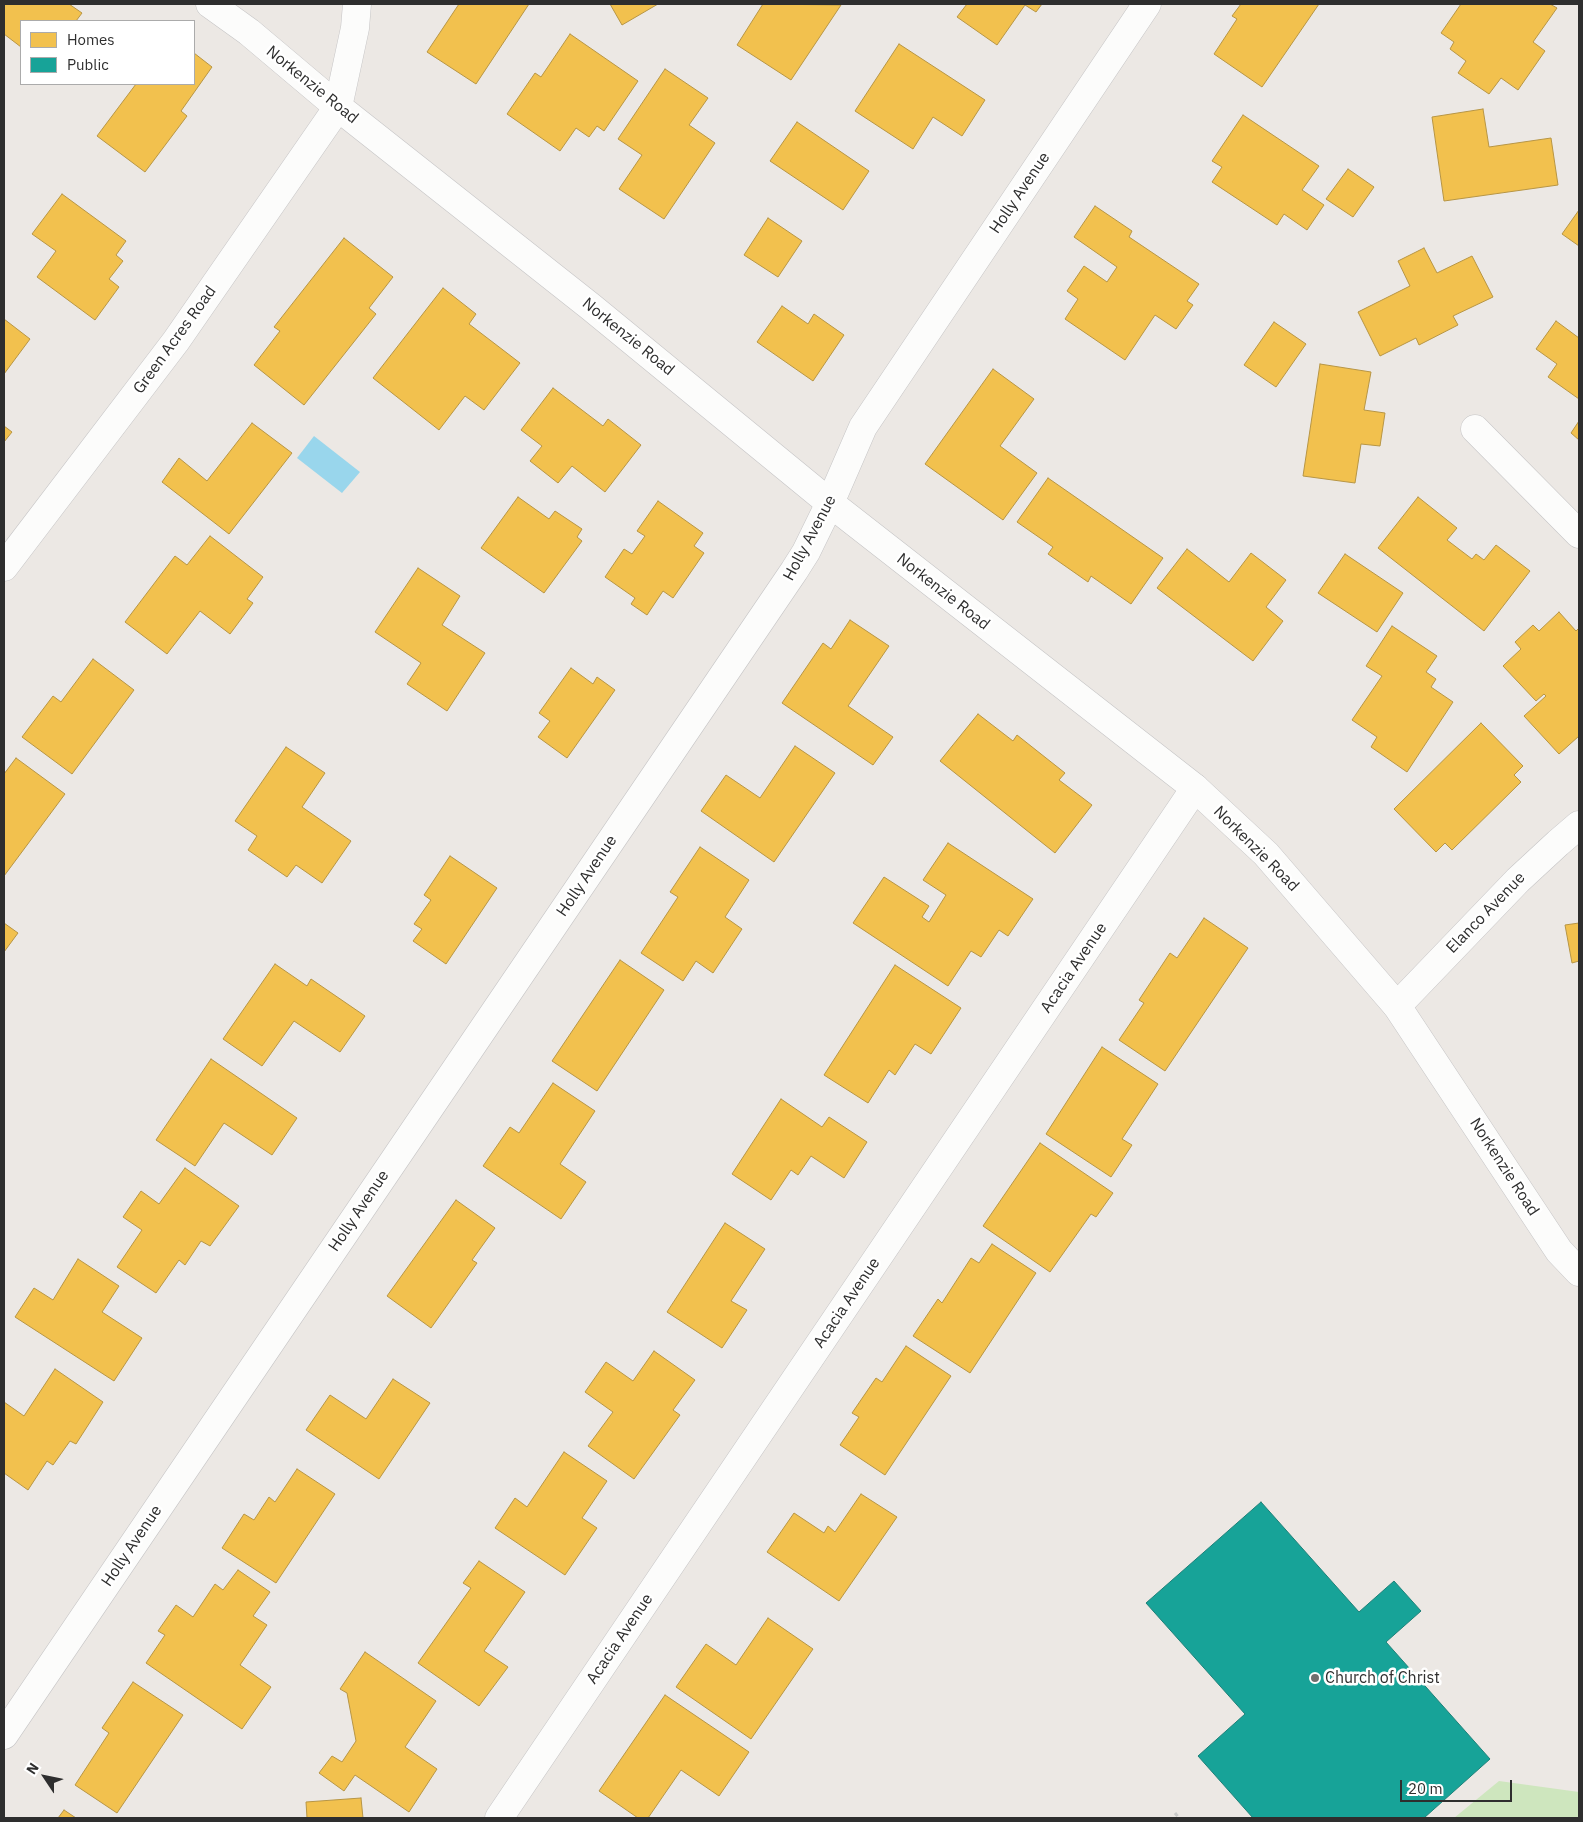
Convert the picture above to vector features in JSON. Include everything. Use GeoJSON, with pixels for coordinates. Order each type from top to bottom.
{"type":"FeatureCollection","features":[{"type":"Feature","properties":{"kind":"street","name":"Norkenzie Road"},"geometry":{"type":"LineString","coordinates":[[210,4],[249,32],[338,106],[592,307],[830,504],[1195,788],[1266,854],[1397,1006],[1559,1251],[1579,1272]]}},
{"type":"Feature","properties":{"kind":"street"},"geometry":{"type":"LineString","coordinates":[[338,106],[355,28],[357,4]]}},
{"type":"Feature","properties":{"kind":"street","name":"Holly Avenue"},"geometry":{"type":"LineString","coordinates":[[4,1735],[794,571],[806,552],[830,504],[863,427],[1147,4]]}},
{"type":"Feature","properties":{"kind":"street","name":"Green Acres Road"},"geometry":{"type":"LineString","coordinates":[[4,567],[176,341],[338,106]]}},
{"type":"Feature","properties":{"kind":"street"},"geometry":{"type":"LineString","coordinates":[[1475,429],[1579,534]]}},
{"type":"Feature","properties":{"kind":"street","name":"Acacia Avenue"},"geometry":{"type":"LineString","coordinates":[[499,1818],[1195,788]]}},
{"type":"Feature","properties":{"kind":"street","name":"Elanco Avenue"},"geometry":{"type":"LineString","coordinates":[[1397,1006],[1518,880],[1579,825]]}},
{"type":"Feature","properties":{"kind":"path"},"geometry":{"type":"LineString","coordinates":[[1175,1813],[1179,1818]]}},
{"type":"Feature","properties":{"kind":"green space"},"geometry":{"type":"Polygon","coordinates":[[[1499,1781],[1579,1792],[1579,1818],[1454,1818],[1499,1781]]]}},
{"type":"Feature","properties":{"kind":"water"},"geometry":{"type":"Polygon","coordinates":[[[314,436],[360,472],[342,493],[297,458],[314,436]]]}},
{"type":"Feature","properties":{"kind":"building: Homes"},"geometry":{"type":"Polygon","coordinates":[[[4,4],[69,4],[82,13],[77,20],[20,20],[20,46],[4,34],[4,4]]]}},
{"type":"Feature","properties":{"kind":"building: Homes"},"geometry":{"type":"Polygon","coordinates":[[[459,4],[529,4],[476,84],[427,52],[459,4]]]}},
{"type":"Feature","properties":{"kind":"building: Homes"},"geometry":{"type":"Polygon","coordinates":[[[610,4],[658,4],[622,25],[610,4]]]}},
{"type":"Feature","properties":{"kind":"building: Homes"},"geometry":{"type":"Polygon","coordinates":[[[763,4],[841,5],[791,80],[737,45],[763,4]]]}},
{"type":"Feature","properties":{"kind":"building: Homes"},"geometry":{"type":"Polygon","coordinates":[[[967,4],[1042,4],[1036,12],[1025,5],[997,45],[957,17],[967,4]]]}},
{"type":"Feature","properties":{"kind":"building: Homes"},"geometry":{"type":"Polygon","coordinates":[[[1241,4],[1319,4],[1262,87],[1214,54],[1237,19],[1232,16],[1241,4]]]}},
{"type":"Feature","properties":{"kind":"building: Homes"},"geometry":{"type":"Polygon","coordinates":[[[1461,4],[1550,4],[1557,8],[1533,42],[1545,51],[1518,90],[1501,78],[1489,94],[1458,73],[1466,61],[1450,49],[1454,42],[1441,33],[1461,4]]]}},
{"type":"Feature","properties":{"kind":"building: Homes"},"geometry":{"type":"Polygon","coordinates":[[[570,34],[638,81],[604,131],[597,126],[589,137],[576,128],[560,151],[507,114],[535,73],[541,77],[570,34]]]}},
{"type":"Feature","properties":{"kind":"building: Homes"},"geometry":{"type":"Polygon","coordinates":[[[899,44],[985,100],[962,136],[933,117],[913,149],[855,111],[899,44]]]}},
{"type":"Feature","properties":{"kind":"building: Homes"},"geometry":{"type":"Polygon","coordinates":[[[195,54],[212,67],[181,111],[187,116],[145,172],[97,136],[135,85],[195,85],[195,54]]]}},
{"type":"Feature","properties":{"kind":"building: Homes"},"geometry":{"type":"Polygon","coordinates":[[[665,69],[708,98],[689,125],[715,143],[664,219],[619,189],[642,155],[618,139],[665,69]]]}},
{"type":"Feature","properties":{"kind":"building: Homes"},"geometry":{"type":"Polygon","coordinates":[[[1483,109],[1489,147],[1551,138],[1558,185],[1444,201],[1432,117],[1483,109]]]}},
{"type":"Feature","properties":{"kind":"building: Homes"},"geometry":{"type":"Polygon","coordinates":[[[1243,115],[1319,166],[1302,190],[1324,205],[1307,230],[1284,214],[1277,225],[1212,182],[1222,167],[1212,161],[1243,115]]]}},
{"type":"Feature","properties":{"kind":"building: Homes"},"geometry":{"type":"Polygon","coordinates":[[[797,122],[869,171],[843,210],[770,161],[797,122]]]}},
{"type":"Feature","properties":{"kind":"building: Homes"},"geometry":{"type":"Polygon","coordinates":[[[1348,169],[1374,187],[1353,217],[1326,199],[1348,169]]]}},
{"type":"Feature","properties":{"kind":"building: Homes"},"geometry":{"type":"Polygon","coordinates":[[[62,194],[126,241],[116,255],[123,261],[109,279],[119,287],[95,320],[37,277],[56,251],[32,234],[62,194]]]}},
{"type":"Feature","properties":{"kind":"building: Homes"},"geometry":{"type":"Polygon","coordinates":[[[1095,206],[1132,231],[1129,237],[1199,284],[1187,301],[1193,305],[1176,329],[1155,315],[1125,360],[1065,319],[1078,299],[1067,291],[1084,266],[1107,282],[1117,267],[1074,237],[1095,206]]]}},
{"type":"Feature","properties":{"kind":"building: Homes"},"geometry":{"type":"Polygon","coordinates":[[[1579,210],[1579,246],[1562,234],[1579,210]]]}},
{"type":"Feature","properties":{"kind":"building: Homes"},"geometry":{"type":"Polygon","coordinates":[[[768,218],[802,241],[778,277],[744,255],[768,218]]]}},
{"type":"Feature","properties":{"kind":"building: Homes"},"geometry":{"type":"Polygon","coordinates":[[[344,238],[393,277],[369,308],[376,314],[304,405],[254,365],[280,331],[274,327],[344,238]]]}},
{"type":"Feature","properties":{"kind":"building: Homes"},"geometry":{"type":"Polygon","coordinates":[[[1424,248],[1437,273],[1472,256],[1493,297],[1453,316],[1458,325],[1419,345],[1416,338],[1380,356],[1358,312],[1410,286],[1398,261],[1424,248]]]}},
{"type":"Feature","properties":{"kind":"building: Homes"},"geometry":{"type":"Polygon","coordinates":[[[443,288],[476,314],[469,324],[520,363],[484,410],[465,396],[439,430],[373,378],[443,288]]]}},
{"type":"Feature","properties":{"kind":"building: Homes"},"geometry":{"type":"Polygon","coordinates":[[[782,306],[808,324],[814,314],[844,335],[813,381],[757,342],[782,306]]]}},
{"type":"Feature","properties":{"kind":"building: Homes"},"geometry":{"type":"Polygon","coordinates":[[[4,319],[30,339],[4,374],[4,319]]]}},
{"type":"Feature","properties":{"kind":"building: Homes"},"geometry":{"type":"Polygon","coordinates":[[[1556,321],[1579,338],[1579,399],[1548,377],[1557,364],[1536,349],[1556,321]]]}},
{"type":"Feature","properties":{"kind":"building: Homes"},"geometry":{"type":"Polygon","coordinates":[[[1274,322],[1306,344],[1276,387],[1244,365],[1274,322]]]}},
{"type":"Feature","properties":{"kind":"building: Homes"},"geometry":{"type":"Polygon","coordinates":[[[1320,364],[1371,372],[1364,410],[1385,413],[1380,446],[1361,444],[1355,483],[1303,476],[1320,364]]]}},
{"type":"Feature","properties":{"kind":"building: Homes"},"geometry":{"type":"Polygon","coordinates":[[[993,369],[1034,399],[1000,446],[1037,473],[1003,520],[925,464],[993,369]]]}},
{"type":"Feature","properties":{"kind":"building: Homes"},"geometry":{"type":"Polygon","coordinates":[[[553,388],[603,426],[608,419],[641,445],[605,492],[572,466],[558,483],[530,461],[542,446],[521,430],[553,388]]]}},
{"type":"Feature","properties":{"kind":"building: Homes"},"geometry":{"type":"Polygon","coordinates":[[[1579,421],[1579,440],[1571,433],[1579,421]]]}},
{"type":"Feature","properties":{"kind":"building: Homes"},"geometry":{"type":"Polygon","coordinates":[[[252,423],[292,453],[229,534],[162,482],[179,458],[207,481],[252,423]]]}},
{"type":"Feature","properties":{"kind":"building: Homes"},"geometry":{"type":"Polygon","coordinates":[[[4,426],[12,432],[4,442],[4,426]]]}},
{"type":"Feature","properties":{"kind":"building: Homes"},"geometry":{"type":"Polygon","coordinates":[[[1048,478],[1163,558],[1131,604],[1091,576],[1088,582],[1048,554],[1053,547],[1017,522],[1048,478]]]}},
{"type":"Feature","properties":{"kind":"building: Homes"},"geometry":{"type":"Polygon","coordinates":[[[518,497],[549,519],[555,511],[582,529],[577,537],[582,541],[544,593],[481,548],[518,497]]]}},
{"type":"Feature","properties":{"kind":"building: Homes"},"geometry":{"type":"Polygon","coordinates":[[[1418,497],[1457,528],[1447,540],[1472,559],[1476,554],[1484,560],[1496,545],[1530,571],[1484,631],[1378,548],[1418,497]]]}},
{"type":"Feature","properties":{"kind":"building: Homes"},"geometry":{"type":"Polygon","coordinates":[[[658,501],[703,533],[694,546],[704,553],[673,598],[663,591],[647,615],[631,604],[635,598],[605,577],[624,549],[632,554],[645,536],[637,531],[658,501]]]}},
{"type":"Feature","properties":{"kind":"building: Homes"},"geometry":{"type":"Polygon","coordinates":[[[210,536],[263,577],[247,599],[253,603],[230,634],[200,611],[167,654],[125,622],[175,556],[187,565],[210,536]]]}},
{"type":"Feature","properties":{"kind":"building: Homes"},"geometry":{"type":"Polygon","coordinates":[[[1187,549],[1229,582],[1251,553],[1286,580],[1266,607],[1283,621],[1253,661],[1157,588],[1187,549]]]}},
{"type":"Feature","properties":{"kind":"building: Homes"},"geometry":{"type":"Polygon","coordinates":[[[1345,554],[1403,593],[1377,632],[1318,593],[1345,554]]]}},
{"type":"Feature","properties":{"kind":"building: Homes"},"geometry":{"type":"Polygon","coordinates":[[[418,568],[460,596],[442,625],[485,653],[447,711],[407,684],[421,663],[375,632],[418,568]]]}},
{"type":"Feature","properties":{"kind":"building: Homes"},"geometry":{"type":"Polygon","coordinates":[[[1559,612],[1576,631],[1579,628],[1579,736],[1559,754],[1524,716],[1546,696],[1544,694],[1536,701],[1503,666],[1521,649],[1515,642],[1533,625],[1539,631],[1559,612]]]}},
{"type":"Feature","properties":{"kind":"building: Homes"},"geometry":{"type":"Polygon","coordinates":[[[850,620],[889,646],[848,706],[893,737],[873,765],[782,703],[823,643],[831,649],[850,620]]]}},
{"type":"Feature","properties":{"kind":"building: Homes"},"geometry":{"type":"Polygon","coordinates":[[[1392,626],[1437,656],[1426,672],[1436,679],[1431,687],[1453,702],[1407,772],[1371,747],[1377,737],[1352,720],[1382,676],[1366,666],[1392,626]]]}},
{"type":"Feature","properties":{"kind":"building: Homes"},"geometry":{"type":"Polygon","coordinates":[[[93,659],[134,690],[72,774],[22,737],[53,696],[61,702],[93,659]]]}},
{"type":"Feature","properties":{"kind":"building: Homes"},"geometry":{"type":"Polygon","coordinates":[[[571,668],[593,684],[597,677],[615,690],[567,758],[538,737],[550,721],[539,713],[571,668]]]}},
{"type":"Feature","properties":{"kind":"building: Homes"},"geometry":{"type":"Polygon","coordinates":[[[978,714],[1013,741],[1017,735],[1065,773],[1059,780],[1092,805],[1055,853],[940,761],[978,714]]]}},
{"type":"Feature","properties":{"kind":"building: Homes"},"geometry":{"type":"Polygon","coordinates":[[[1481,723],[1523,766],[1514,775],[1521,782],[1452,850],[1445,843],[1436,852],[1394,809],[1481,723]]]}},
{"type":"Feature","properties":{"kind":"building: Homes"},"geometry":{"type":"Polygon","coordinates":[[[795,746],[835,773],[774,862],[701,811],[726,775],[760,798],[795,746]]]}},
{"type":"Feature","properties":{"kind":"building: Homes"},"geometry":{"type":"Polygon","coordinates":[[[286,747],[325,773],[302,807],[351,841],[322,883],[296,865],[287,877],[248,850],[257,836],[235,821],[286,747]]]}},
{"type":"Feature","properties":{"kind":"building: Homes"},"geometry":{"type":"Polygon","coordinates":[[[16,758],[65,794],[4,876],[4,774],[16,758]]]}},
{"type":"Feature","properties":{"kind":"building: Homes"},"geometry":{"type":"Polygon","coordinates":[[[948,843],[1033,899],[1008,936],[999,930],[981,957],[971,951],[948,986],[853,923],[884,877],[929,906],[922,917],[929,922],[946,895],[923,880],[948,843]]]}},
{"type":"Feature","properties":{"kind":"building: Homes"},"geometry":{"type":"Polygon","coordinates":[[[700,847],[749,880],[725,917],[742,929],[713,973],[696,961],[683,981],[641,953],[678,897],[670,892],[700,847]]]}},
{"type":"Feature","properties":{"kind":"building: Homes"},"geometry":{"type":"Polygon","coordinates":[[[450,856],[497,888],[446,964],[413,941],[422,929],[414,924],[431,900],[424,895],[450,856]]]}},
{"type":"Feature","properties":{"kind":"building: Homes"},"geometry":{"type":"Polygon","coordinates":[[[1204,918],[1248,948],[1165,1071],[1119,1040],[1144,1003],[1139,1000],[1170,953],[1177,958],[1204,918]]]}},
{"type":"Feature","properties":{"kind":"building: Homes"},"geometry":{"type":"Polygon","coordinates":[[[4,923],[18,933],[4,952],[4,923]]]}},
{"type":"Feature","properties":{"kind":"building: Homes"},"geometry":{"type":"Polygon","coordinates":[[[1579,923],[1579,961],[1572,963],[1565,925],[1579,923]]]}},
{"type":"Feature","properties":{"kind":"building: Homes"},"geometry":{"type":"Polygon","coordinates":[[[620,960],[664,990],[597,1091],[552,1061],[620,960]]]}},
{"type":"Feature","properties":{"kind":"building: Homes"},"geometry":{"type":"Polygon","coordinates":[[[275,964],[307,986],[311,979],[365,1016],[340,1052],[294,1021],[262,1066],[223,1039],[275,964]]]}},
{"type":"Feature","properties":{"kind":"building: Homes"},"geometry":{"type":"Polygon","coordinates":[[[895,965],[961,1008],[931,1054],[915,1044],[895,1075],[889,1070],[868,1103],[824,1075],[895,965]]]}},
{"type":"Feature","properties":{"kind":"building: Homes"},"geometry":{"type":"Polygon","coordinates":[[[1102,1047],[1158,1084],[1122,1139],[1132,1145],[1111,1177],[1046,1134],[1102,1047]]]}},
{"type":"Feature","properties":{"kind":"building: Homes"},"geometry":{"type":"Polygon","coordinates":[[[211,1059],[297,1118],[272,1155],[224,1123],[195,1166],[156,1140],[211,1059]]]}},
{"type":"Feature","properties":{"kind":"building: Homes"},"geometry":{"type":"Polygon","coordinates":[[[553,1083],[595,1111],[560,1164],[586,1182],[561,1219],[483,1166],[510,1127],[519,1133],[553,1083]]]}},
{"type":"Feature","properties":{"kind":"building: Homes"},"geometry":{"type":"Polygon","coordinates":[[[781,1099],[822,1127],[829,1117],[867,1142],[844,1178],[811,1156],[798,1175],[791,1170],[771,1200],[732,1174],[781,1099]]]}},
{"type":"Feature","properties":{"kind":"building: Homes"},"geometry":{"type":"Polygon","coordinates":[[[1040,1143],[1113,1193],[1096,1217],[1091,1214],[1050,1272],[983,1226],[1040,1143]]]}},
{"type":"Feature","properties":{"kind":"building: Homes"},"geometry":{"type":"Polygon","coordinates":[[[185,1168],[239,1206],[210,1246],[201,1241],[185,1265],[179,1260],[156,1293],[117,1267],[142,1230],[123,1217],[141,1191],[159,1204],[185,1168]]]}},
{"type":"Feature","properties":{"kind":"building: Homes"},"geometry":{"type":"Polygon","coordinates":[[[456,1200],[495,1228],[472,1260],[477,1263],[431,1328],[387,1296],[456,1200]]]}},
{"type":"Feature","properties":{"kind":"building: Homes"},"geometry":{"type":"Polygon","coordinates":[[[725,1223],[765,1249],[731,1301],[747,1310],[722,1348],[667,1312],[725,1223]]]}},
{"type":"Feature","properties":{"kind":"building: Homes"},"geometry":{"type":"Polygon","coordinates":[[[992,1244],[1036,1273],[970,1373],[913,1336],[938,1299],[942,1303],[971,1258],[979,1263],[992,1244]]]}},
{"type":"Feature","properties":{"kind":"building: Homes"},"geometry":{"type":"Polygon","coordinates":[[[78,1259],[119,1286],[102,1312],[142,1338],[114,1381],[15,1317],[34,1288],[53,1300],[78,1259]]]}},
{"type":"Feature","properties":{"kind":"building: Homes"},"geometry":{"type":"Polygon","coordinates":[[[906,1346],[951,1376],[885,1475],[840,1445],[859,1417],[852,1413],[876,1378],[882,1382],[906,1346]]]}},
{"type":"Feature","properties":{"kind":"building: Homes"},"geometry":{"type":"Polygon","coordinates":[[[654,1351],[695,1380],[673,1410],[680,1415],[634,1479],[588,1446],[613,1412],[585,1392],[606,1362],[633,1381],[654,1351]]]}},
{"type":"Feature","properties":{"kind":"building: Homes"},"geometry":{"type":"Polygon","coordinates":[[[55,1369],[103,1402],[76,1444],[70,1441],[53,1465],[47,1461],[28,1490],[4,1473],[4,1402],[24,1416],[55,1369]]]}},
{"type":"Feature","properties":{"kind":"building: Homes"},"geometry":{"type":"Polygon","coordinates":[[[393,1379],[430,1403],[379,1479],[306,1430],[330,1395],[366,1419],[393,1379]]]}},
{"type":"Feature","properties":{"kind":"building: Homes"},"geometry":{"type":"Polygon","coordinates":[[[564,1452],[607,1481],[582,1518],[597,1528],[565,1575],[495,1528],[515,1498],[527,1507],[564,1452]]]}},
{"type":"Feature","properties":{"kind":"building: Homes"},"geometry":{"type":"Polygon","coordinates":[[[297,1469],[335,1494],[276,1583],[222,1548],[244,1514],[254,1520],[269,1497],[275,1502],[297,1469]]]}},
{"type":"Feature","properties":{"kind":"building: Homes"},"geometry":{"type":"Polygon","coordinates":[[[861,1494],[897,1517],[839,1601],[767,1552],[794,1513],[824,1533],[828,1526],[835,1532],[861,1494]]]}},
{"type":"Feature","properties":{"kind":"building: Homes"},"geometry":{"type":"Polygon","coordinates":[[[479,1561],[525,1592],[484,1651],[508,1667],[479,1706],[418,1663],[471,1588],[463,1583],[479,1561]]]}},
{"type":"Feature","properties":{"kind":"building: Homes"},"geometry":{"type":"Polygon","coordinates":[[[238,1570],[270,1592],[253,1616],[267,1625],[240,1665],[271,1687],[242,1729],[146,1663],[165,1635],[158,1631],[176,1605],[193,1617],[215,1584],[223,1590],[238,1570]]]}},
{"type":"Feature","properties":{"kind":"building: Homes"},"geometry":{"type":"Polygon","coordinates":[[[768,1618],[813,1649],[751,1739],[676,1687],[706,1644],[736,1665],[768,1618]]]}},
{"type":"Feature","properties":{"kind":"building: Homes"},"geometry":{"type":"Polygon","coordinates":[[[365,1652],[436,1701],[405,1747],[437,1769],[409,1812],[355,1775],[344,1791],[319,1773],[332,1756],[342,1762],[356,1741],[347,1693],[340,1689],[365,1652]]]}},
{"type":"Feature","properties":{"kind":"building: Homes"},"geometry":{"type":"Polygon","coordinates":[[[133,1682],[183,1715],[117,1813],[75,1785],[109,1733],[102,1728],[133,1682]]]}},
{"type":"Feature","properties":{"kind":"building: Homes"},"geometry":{"type":"Polygon","coordinates":[[[665,1695],[749,1752],[719,1796],[681,1770],[648,1818],[638,1818],[599,1791],[665,1695]]]}},
{"type":"Feature","properties":{"kind":"building: Homes"},"geometry":{"type":"Polygon","coordinates":[[[361,1798],[363,1818],[307,1818],[306,1802],[361,1798]]]}},
{"type":"Feature","properties":{"kind":"building: Homes"},"geometry":{"type":"Polygon","coordinates":[[[64,1810],[76,1818],[58,1818],[64,1810]]]}},
{"type":"Feature","properties":{"kind":"building: Public","name":"Church of Christ"},"geometry":{"type":"Polygon","coordinates":[[[1261,1502],[1359,1612],[1394,1581],[1421,1611],[1386,1642],[1490,1759],[1424,1818],[1253,1818],[1198,1756],[1245,1714],[1146,1603],[1261,1502]]]}},
{"type":"Feature","properties":{"kind":"place","name":"Church of Christ"},"geometry":{"type":"Point","coordinates":[1315,1678]}}]}
